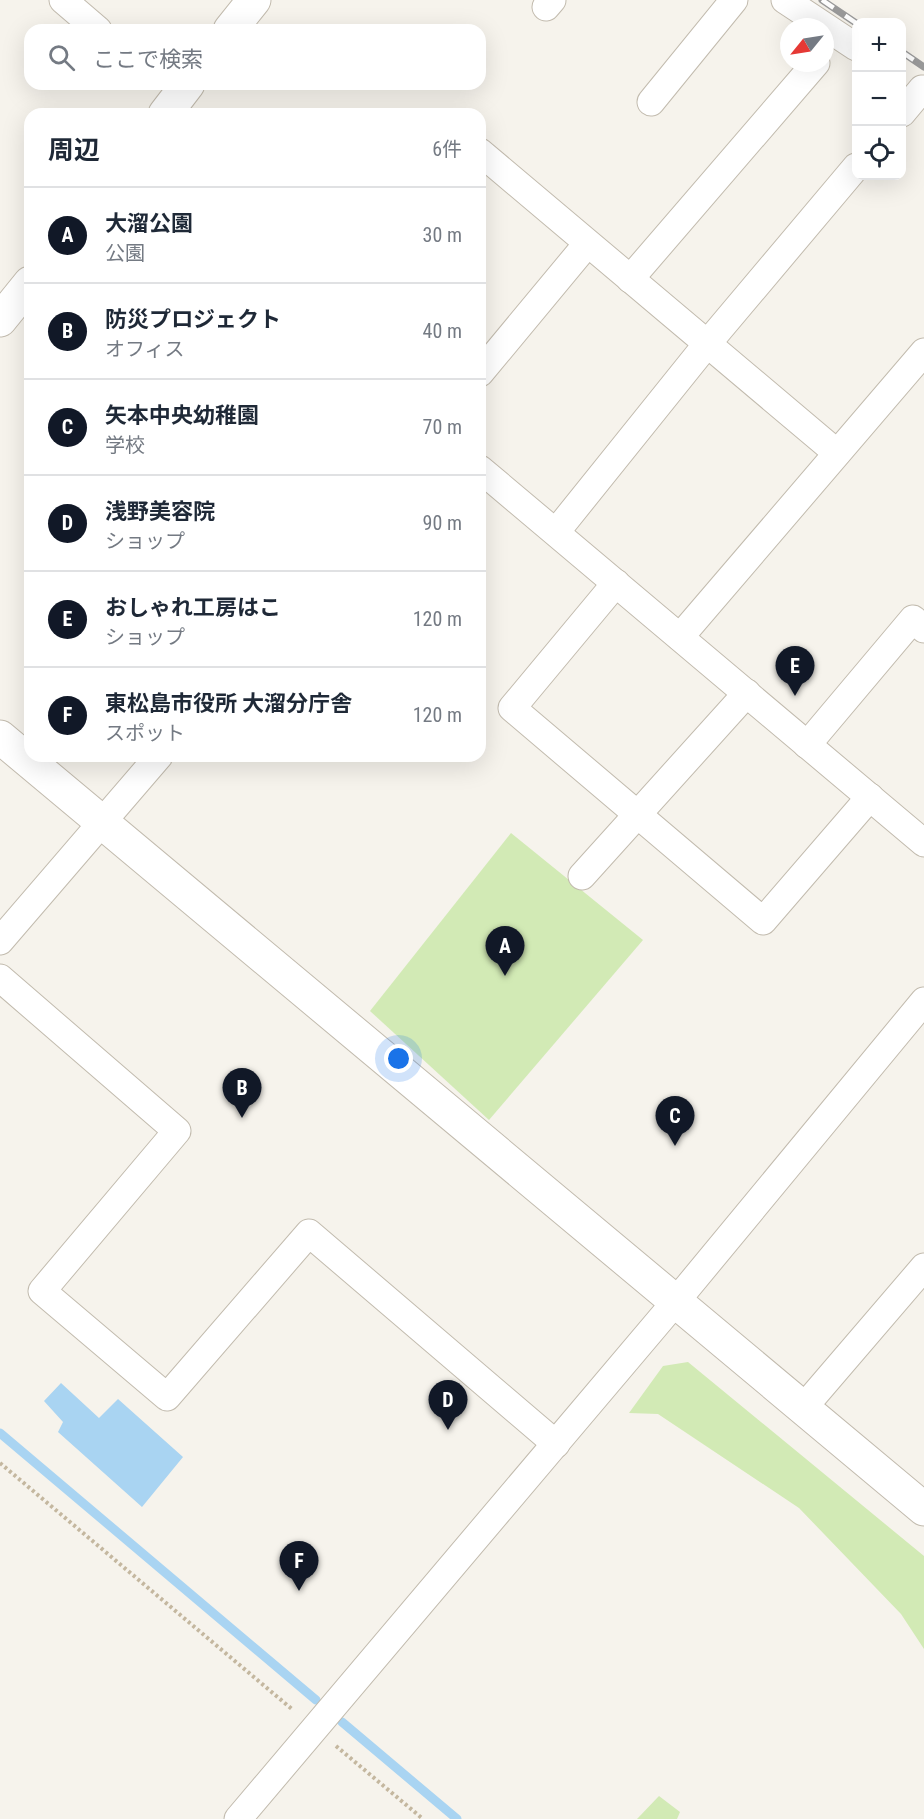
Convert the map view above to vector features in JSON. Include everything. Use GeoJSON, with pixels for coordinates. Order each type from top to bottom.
{"type":"FeatureCollection","features":[{"type":"Feature","properties":{"kind":"street"},"geometry":{"type":"LineString","coordinates":[[63,0],[91,24]]}},
{"type":"Feature","properties":{"kind":"street"},"geometry":{"type":"LineString","coordinates":[[235,24],[254,0]]}},
{"type":"Feature","properties":{"kind":"street"},"geometry":{"type":"LineString","coordinates":[[651,102],[734,0]]}},
{"type":"Feature","properties":{"kind":"street"},"geometry":{"type":"LineString","coordinates":[[785,0],[840,45]]}},
{"type":"Feature","properties":{"kind":"street"},"geometry":{"type":"LineString","coordinates":[[630,279],[808,72]]}},
{"type":"Feature","properties":{"kind":"street"},"geometry":{"type":"LineString","coordinates":[[906,105],[916,85]]}},
{"type":"Feature","properties":{"kind":"street"},"geometry":{"type":"LineString","coordinates":[[486,157],[586,244],[837,453]]}},
{"type":"Feature","properties":{"kind":"street"},"geometry":{"type":"LineString","coordinates":[[556,532],[707,344],[852,172]]}},
{"type":"Feature","properties":{"kind":"street"},"geometry":{"type":"LineString","coordinates":[[486,366],[586,244]]}},
{"type":"Feature","properties":{"kind":"street"},"geometry":{"type":"LineString","coordinates":[[0,320],[24,290]]}},
{"type":"Feature","properties":{"kind":"street"},"geometry":{"type":"LineString","coordinates":[[680,637],[924,352]]}},
{"type":"Feature","properties":{"kind":"street"},"geometry":{"type":"LineString","coordinates":[[486,474],[924,843]]}},
{"type":"Feature","properties":{"kind":"street"},"geometry":{"type":"LineString","coordinates":[[616,583],[512,708],[763,921],[870,797]]}},
{"type":"Feature","properties":{"kind":"street"},"geometry":{"type":"LineString","coordinates":[[807,745],[913,620],[924,628]]}},
{"type":"Feature","properties":{"kind":"street"},"geometry":{"type":"LineString","coordinates":[[582,876],[747,693]]}},
{"type":"Feature","properties":{"kind":"street"},"geometry":{"type":"LineString","coordinates":[[0,737],[24,757]]}},
{"type":"Feature","properties":{"kind":"street"},"geometry":{"type":"LineString","coordinates":[[30,762],[677,1300],[924,1509]]}},
{"type":"Feature","properties":{"kind":"street"},"geometry":{"type":"LineString","coordinates":[[0,941],[154,762]]}},
{"type":"Feature","properties":{"kind":"street"},"geometry":{"type":"LineString","coordinates":[[0,978],[177,1131],[42,1292],[167,1397],[309,1233],[556,1444]]}},
{"type":"Feature","properties":{"kind":"street"},"geometry":{"type":"LineString","coordinates":[[238,1819],[677,1300],[924,1001]]}},
{"type":"Feature","properties":{"kind":"street"},"geometry":{"type":"LineString","coordinates":[[804,1407],[924,1267]]}},
{"type":"Feature","properties":{"kind":"path"},"geometry":{"type":"LineString","coordinates":[[0,1463],[423,1819]]}},
{"type":"Feature","properties":{"kind":"green space"},"geometry":{"type":"Polygon","coordinates":[[[511,833],[643,940],[489,1120],[370,1011],[511,833]]]}},
{"type":"Feature","properties":{"kind":"green space"},"geometry":{"type":"Polygon","coordinates":[[[688,1362],[924,1556],[924,1649],[901,1614],[799,1508],[658,1414],[629,1413],[663,1366],[688,1362]]]}},
{"type":"Feature","properties":{"kind":"green space"},"geometry":{"type":"Polygon","coordinates":[[[659,1796],[680,1812],[677,1819],[637,1819],[659,1796]]]}},
{"type":"Feature","properties":{"kind":"water"},"geometry":{"type":"Polygon","coordinates":[[[61,1383],[99,1418],[118,1399],[183,1457],[142,1507],[58,1432],[63,1422],[44,1401],[61,1383]]]}},
{"type":"Feature","properties":{"kind":"waterway"},"geometry":{"type":"LineString","coordinates":[[0,1433],[316,1700]]}},
{"type":"Feature","properties":{"kind":"waterway"},"geometry":{"type":"LineString","coordinates":[[342,1722],[457,1819]]}},
{"type":"Feature","properties":{"kind":"railway"},"geometry":{"type":"LineString","coordinates":[[822,0],[852,20]]}},
{"type":"Feature","properties":{"kind":"railway"},"geometry":{"type":"LineString","coordinates":[[906,55],[924,67]]}},
{"type":"Feature","properties":{"kind":"place","name":"おしゃれ工房はこ"},"geometry":{"type":"Point","coordinates":[795,696]}},
{"type":"Feature","properties":{"kind":"place","name":"大溜公園"},"geometry":{"type":"Point","coordinates":[505,976]}},
{"type":"Feature","properties":{"kind":"place","name":"防災プロジェクト"},"geometry":{"type":"Point","coordinates":[242,1118]}},
{"type":"Feature","properties":{"kind":"place","name":"矢本中央幼稚園"},"geometry":{"type":"Point","coordinates":[675,1146]}},
{"type":"Feature","properties":{"kind":"place","name":"浅野美容院"},"geometry":{"type":"Point","coordinates":[448,1430]}},
{"type":"Feature","properties":{"kind":"place","name":"東松島市役所 大溜分庁舎"},"geometry":{"type":"Point","coordinates":[299,1591]}}]}
